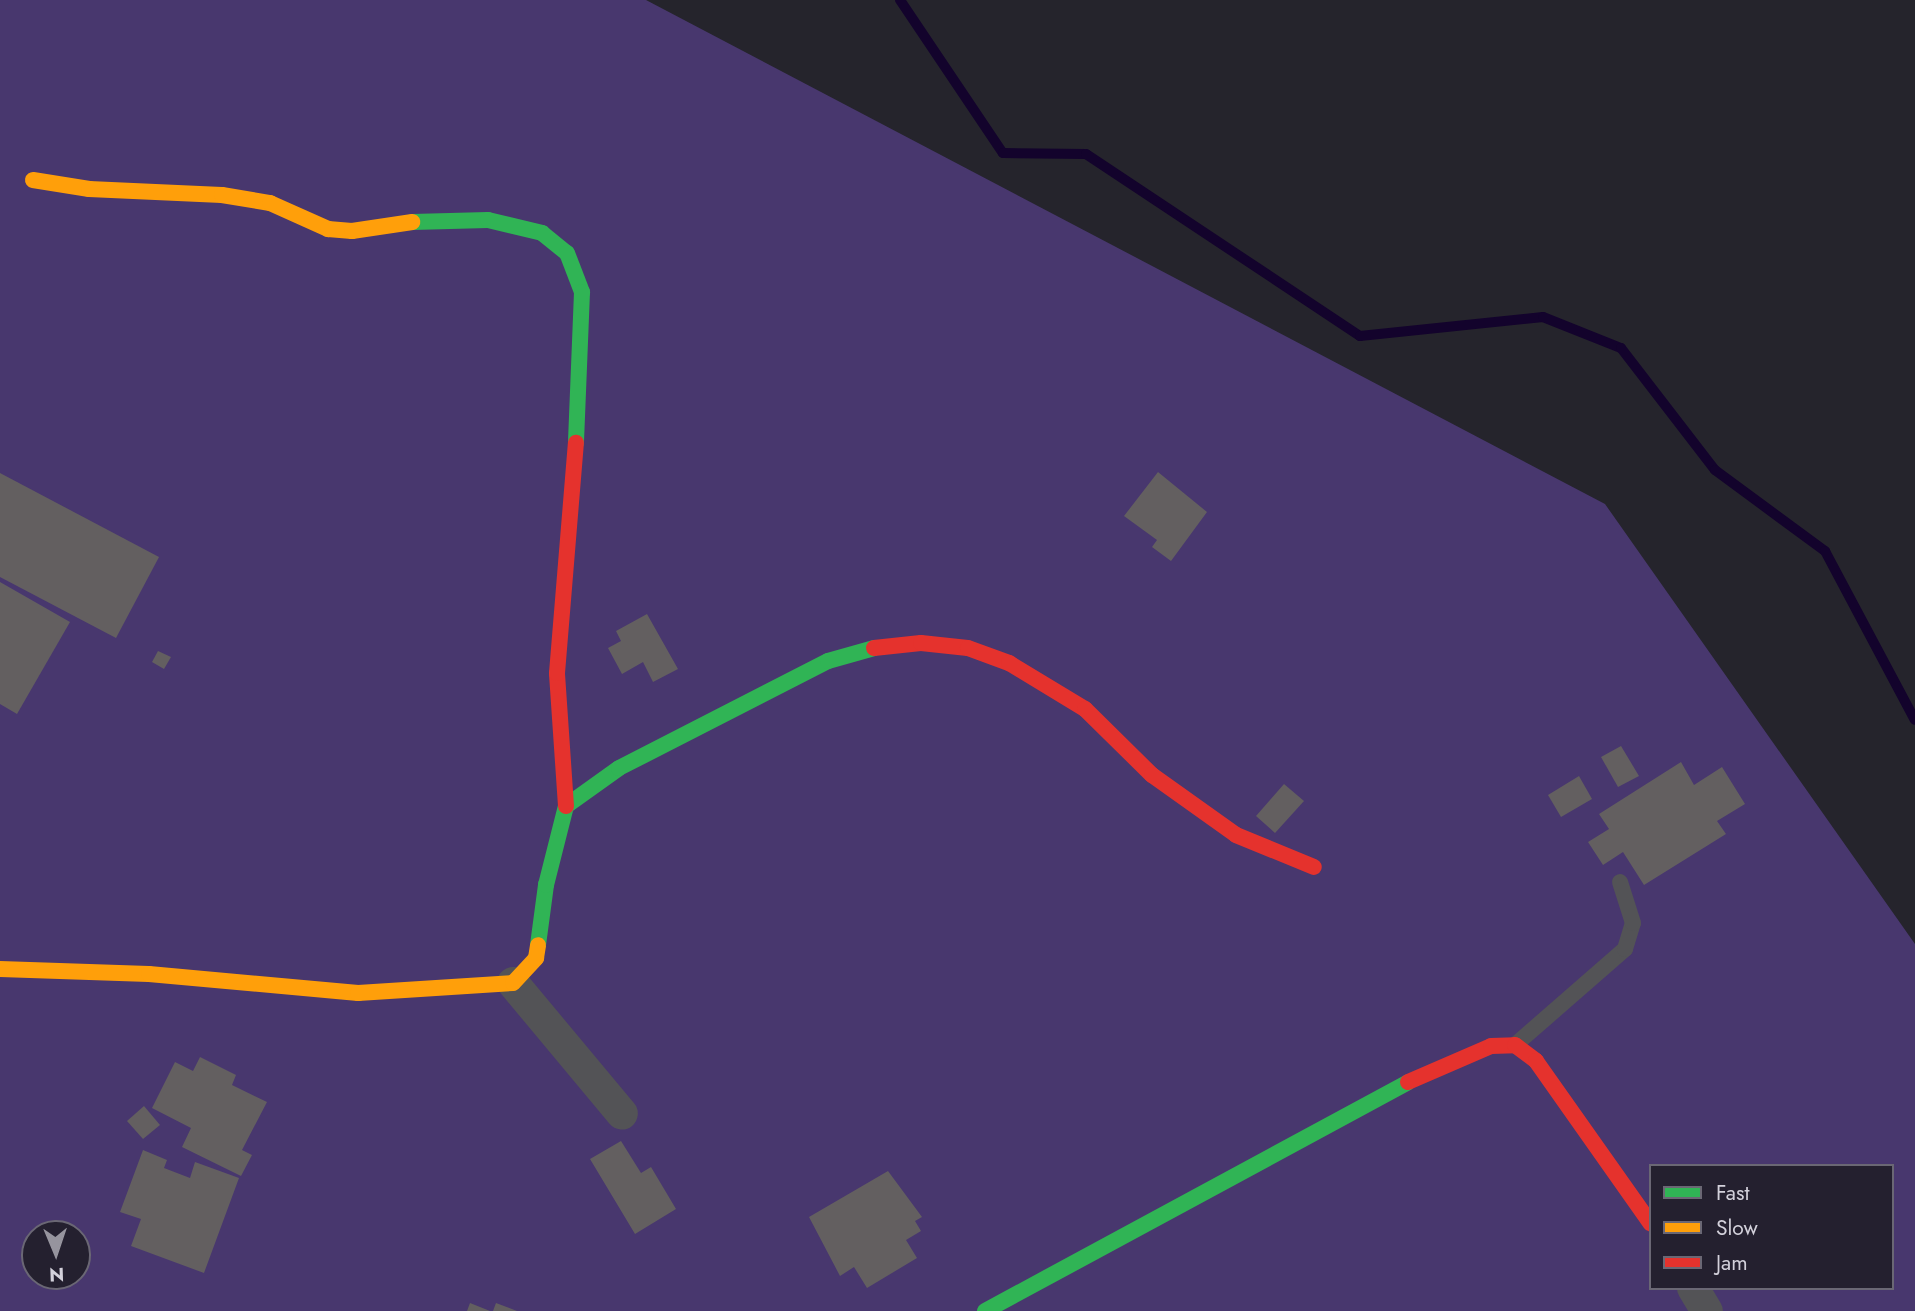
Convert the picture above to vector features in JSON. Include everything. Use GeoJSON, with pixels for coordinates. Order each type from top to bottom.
{"type":"FeatureCollection","features":[{"type":"Feature","properties":{"kind":"street"},"geometry":{"type":"LineString","coordinates":[[0,970],[149,974],[358,993],[513,984],[536,958],[546,885],[566,806],[557,661],[580,404],[582,292],[566,253],[542,233],[488,220],[411,222],[352,231],[328,229],[271,203],[222,195],[100,190],[33,180]]}},
{"type":"Feature","properties":{"kind":"street"},"geometry":{"type":"LineString","coordinates":[[566,806],[619,768],[828,661],[878,648],[921,643],[968,649],[1009,663],[1085,709],[1152,775],[1236,835],[1314,867]]}},
{"type":"Feature","properties":{"kind":"street"},"geometry":{"type":"LineString","coordinates":[[513,984],[622,1114]]}},
{"type":"Feature","properties":{"kind":"street"},"geometry":{"type":"LineString","coordinates":[[985,1311],[1116,1244],[1311,1132],[1450,1061],[1491,1046],[1515,1045],[1536,1061],[1649,1221]]}},
{"type":"Feature","properties":{"kind":"street"},"geometry":{"type":"LineString","coordinates":[[1694,1290],[1707,1311]]}},
{"type":"Feature","properties":{"kind":"lane"},"geometry":{"type":"LineString","coordinates":[[1515,1045],[1625,949],[1633,923],[1620,883]]}},
{"type":"Feature","properties":{"kind":"shaded area"},"geometry":{"type":"Polygon","coordinates":[[[0,0],[646,0],[1605,504],[1915,944],[1915,1311],[0,1311],[0,0]]]}},
{"type":"Feature","properties":{"kind":"building"},"geometry":{"type":"Polygon","coordinates":[[[1158,472],[1207,512],[1171,561],[1152,547],[1157,540],[1124,516],[1158,472]]]}},
{"type":"Feature","properties":{"kind":"building"},"geometry":{"type":"Polygon","coordinates":[[[0,473],[159,557],[116,638],[0,577],[0,473]]]}},
{"type":"Feature","properties":{"kind":"building"},"geometry":{"type":"Polygon","coordinates":[[[0,582],[70,622],[17,714],[0,704],[0,582]]]}},
{"type":"Feature","properties":{"kind":"building"},"geometry":{"type":"Polygon","coordinates":[[[647,614],[678,669],[653,682],[643,662],[622,674],[608,648],[621,641],[616,631],[647,614]]]}},
{"type":"Feature","properties":{"kind":"building"},"geometry":{"type":"Polygon","coordinates":[[[158,651],[171,657],[164,669],[152,662],[158,651]]]}},
{"type":"Feature","properties":{"kind":"building"},"geometry":{"type":"Polygon","coordinates":[[[1621,746],[1639,776],[1618,787],[1601,757],[1621,746]]]}},
{"type":"Feature","properties":{"kind":"building"},"geometry":{"type":"Polygon","coordinates":[[[1681,762],[1694,785],[1722,767],[1745,804],[1717,821],[1726,834],[1644,885],[1623,852],[1603,865],[1588,842],[1609,829],[1599,814],[1681,762]]]}},
{"type":"Feature","properties":{"kind":"building"},"geometry":{"type":"Polygon","coordinates":[[[1579,776],[1592,799],[1561,817],[1548,795],[1579,776]]]}},
{"type":"Feature","properties":{"kind":"building"},"geometry":{"type":"Polygon","coordinates":[[[1284,784],[1304,801],[1275,833],[1256,816],[1284,784]]]}},
{"type":"Feature","properties":{"kind":"building"},"geometry":{"type":"Polygon","coordinates":[[[200,1057],[236,1075],[232,1085],[267,1102],[242,1150],[252,1155],[241,1176],[182,1147],[191,1128],[152,1108],[175,1062],[193,1071],[200,1057]]]}},
{"type":"Feature","properties":{"kind":"building"},"geometry":{"type":"Polygon","coordinates":[[[144,1106],[160,1125],[143,1139],[127,1121],[144,1106]]]}},
{"type":"Feature","properties":{"kind":"building"},"geometry":{"type":"Polygon","coordinates":[[[621,1141],[641,1173],[651,1167],[676,1209],[635,1234],[590,1159],[621,1141]]]}},
{"type":"Feature","properties":{"kind":"building"},"geometry":{"type":"Polygon","coordinates":[[[143,1150],[167,1160],[164,1168],[190,1178],[195,1162],[239,1178],[204,1273],[131,1246],[141,1219],[120,1212],[143,1150]]]}},
{"type":"Feature","properties":{"kind":"building"},"geometry":{"type":"Polygon","coordinates":[[[888,1171],[922,1217],[915,1221],[921,1231],[906,1240],[917,1258],[867,1288],[854,1267],[840,1276],[809,1217],[888,1171]]]}},
{"type":"Feature","properties":{"kind":"building"},"geometry":{"type":"Polygon","coordinates":[[[470,1303],[490,1311],[467,1311],[470,1303]]]}},
{"type":"Feature","properties":{"kind":"building"},"geometry":{"type":"Polygon","coordinates":[[[496,1303],[517,1311],[493,1311],[496,1303]]]}},
{"type":"Feature","properties":{"kind":"waterway"},"geometry":{"type":"LineString","coordinates":[[900,0],[1003,153],[1086,154],[1360,336],[1543,317],[1621,348],[1715,470],[1825,551],[1915,720]]}},
{"type":"Feature","properties":{"kind":"traffic: fast"},"geometry":{"type":"LineString","coordinates":[[412,222],[488,220],[542,233],[567,253],[582,292],[576,443]]}},
{"type":"Feature","properties":{"kind":"traffic: fast"},"geometry":{"type":"LineString","coordinates":[[538,945],[546,885],[566,806],[619,768],[828,661],[874,648]]}},
{"type":"Feature","properties":{"kind":"traffic: fast"},"geometry":{"type":"LineString","coordinates":[[985,1311],[1408,1082]]}},
{"type":"Feature","properties":{"kind":"traffic: slow"},"geometry":{"type":"LineString","coordinates":[[33,180],[89,189],[222,195],[270,203],[328,229],[352,231],[412,222]]}},
{"type":"Feature","properties":{"kind":"traffic: slow"},"geometry":{"type":"LineString","coordinates":[[0,969],[149,974],[358,993],[513,983],[536,958],[538,945]]}},
{"type":"Feature","properties":{"kind":"traffic: jam"},"geometry":{"type":"LineString","coordinates":[[566,806],[557,673],[576,443]]}},
{"type":"Feature","properties":{"kind":"traffic: jam"},"geometry":{"type":"LineString","coordinates":[[874,648],[921,643],[968,648],[1009,663],[1085,709],[1152,775],[1236,835],[1314,867]]}},
{"type":"Feature","properties":{"kind":"traffic: jam"},"geometry":{"type":"LineString","coordinates":[[1408,1082],[1491,1046],[1515,1045],[1536,1061],[1649,1221]]}}]}
